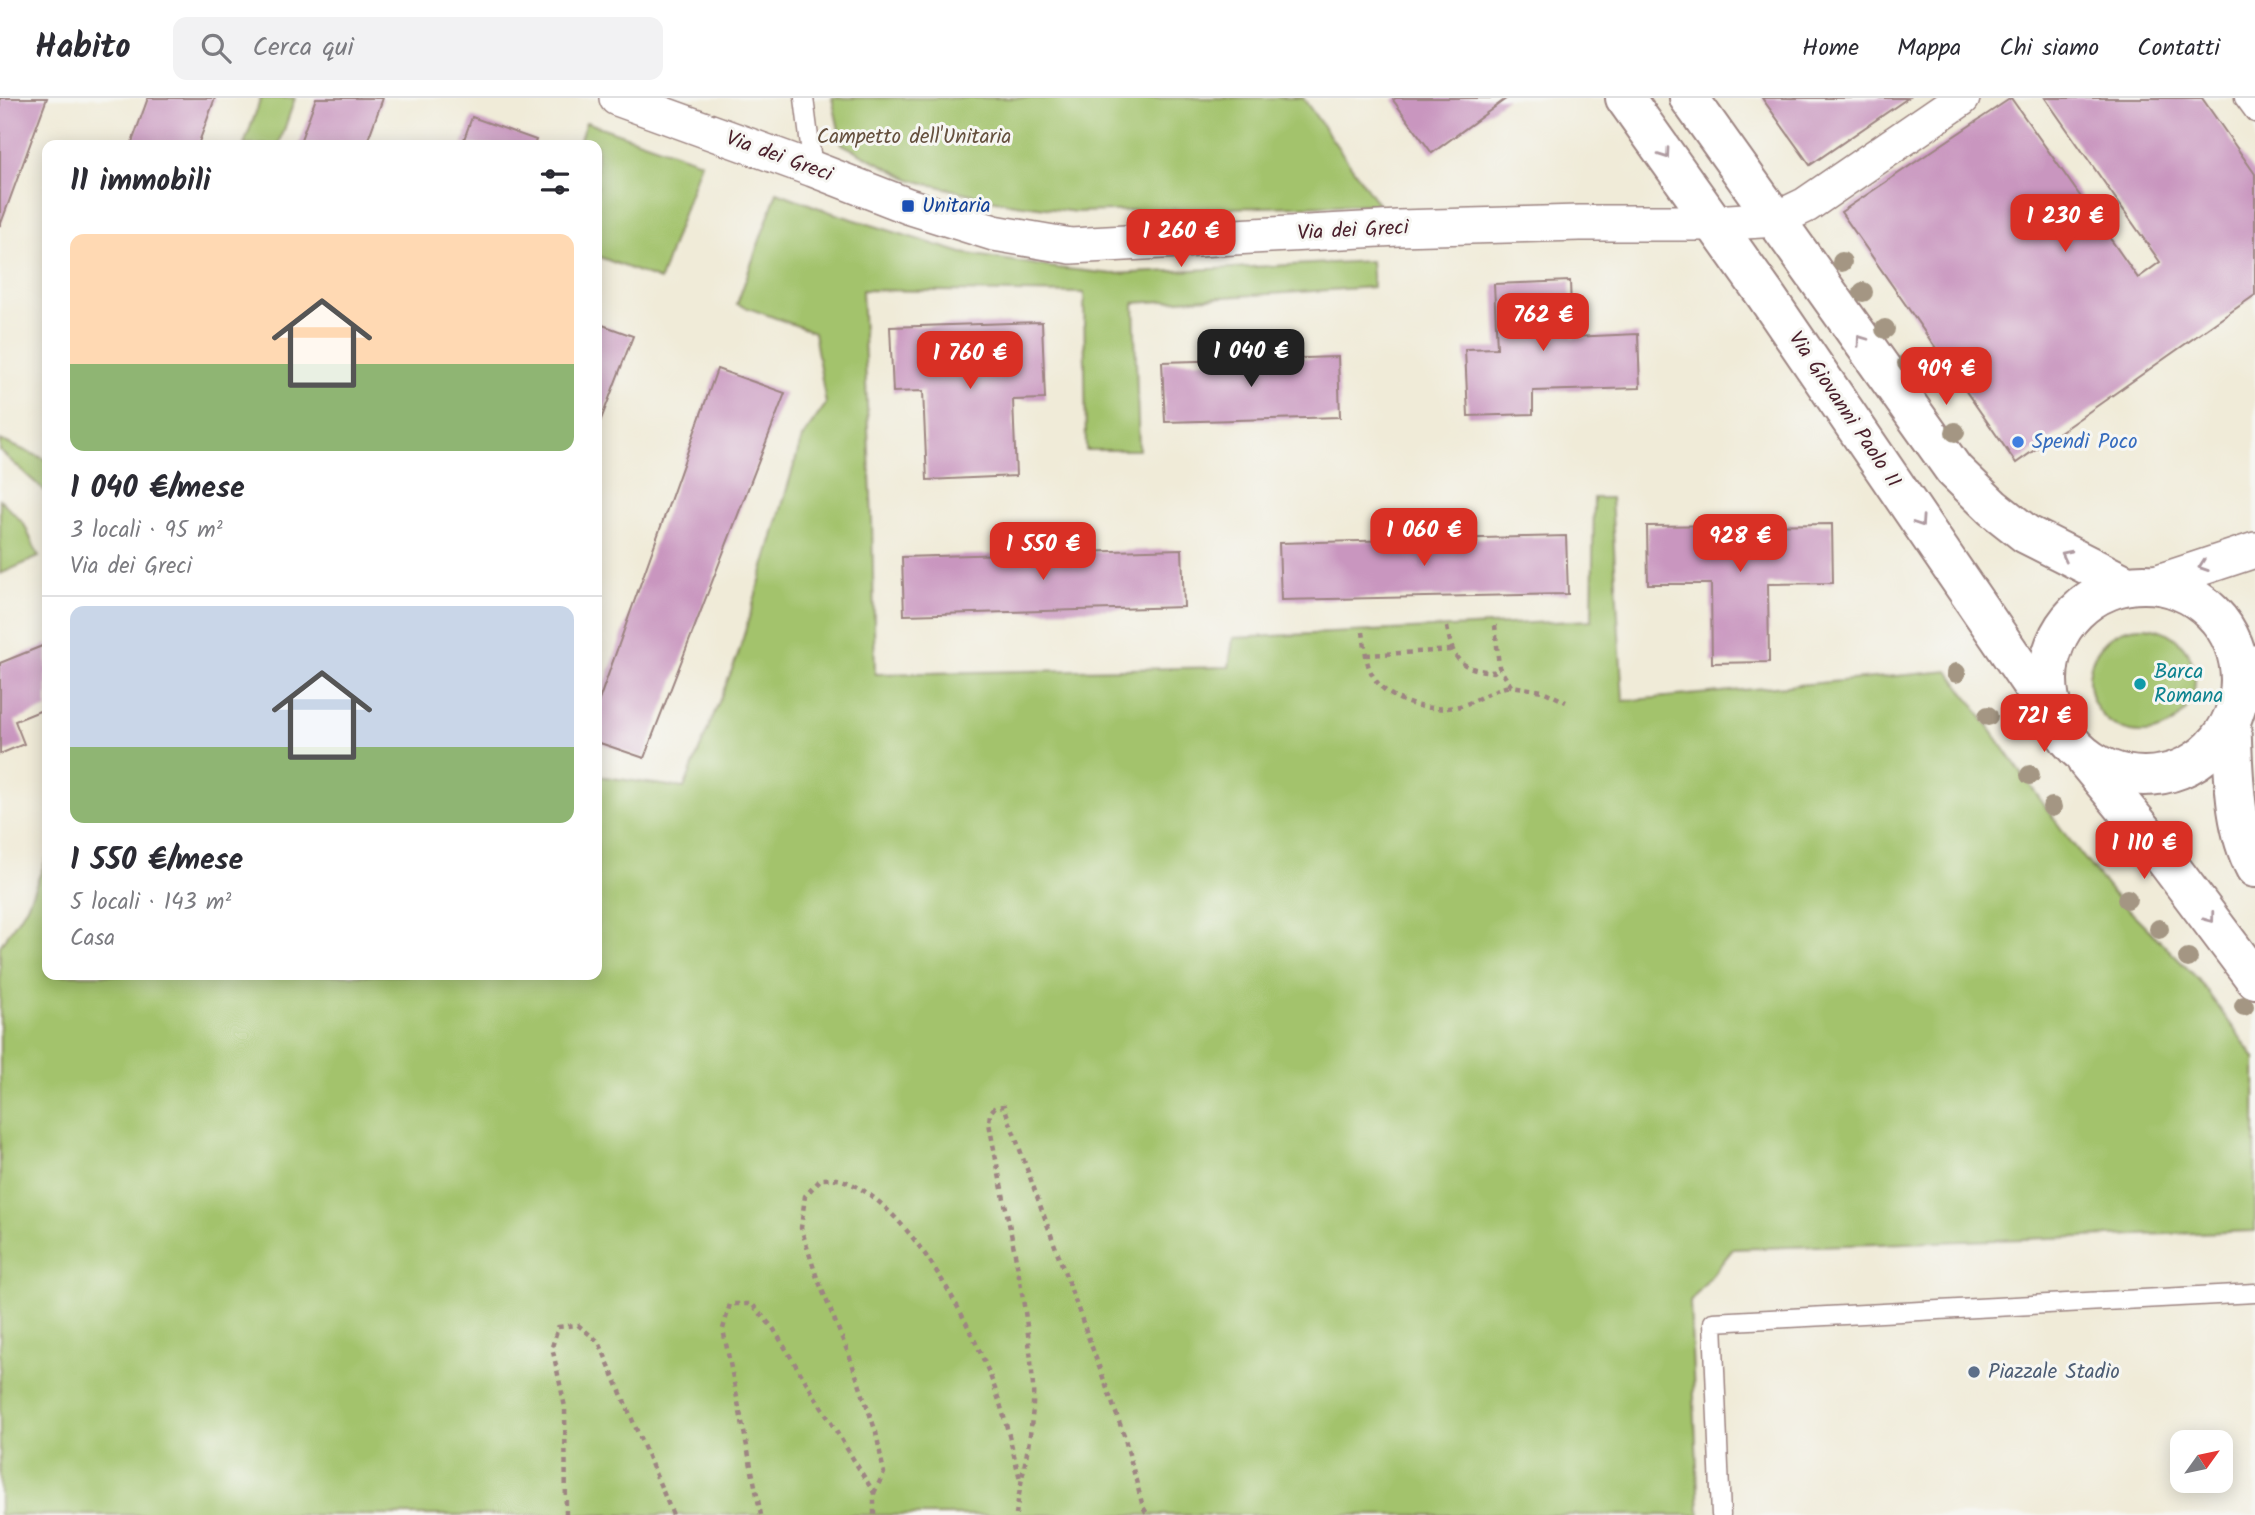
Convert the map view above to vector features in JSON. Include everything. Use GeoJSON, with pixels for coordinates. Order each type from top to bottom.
{"type":"FeatureCollection","features":[{"type":"Feature","properties":{"kind":"street","name":"Via dei Greci"},"geometry":{"type":"LineString","coordinates":[[617,98],[908,206],[994,233],[1071,246],[1411,228],[1580,223],[1713,223],[1777,219]]}},
{"type":"Feature","properties":{"kind":"street","name":"Via Giovanni Paolo II"},"geometry":{"type":"LineString","coordinates":[[1625,98],[1766,296],[2068,737],[2255,979]]}},
{"type":"Feature","properties":{"kind":"street"},"geometry":{"type":"LineString","coordinates":[[1689,98],[1954,470],[1993,508],[2026,534],[2139,584],[2175,589],[2202,603],[2221,623],[2238,657],[2240,676],[2235,711],[2234,788],[2247,852],[2255,868]]}},
{"type":"Feature","properties":{"kind":"street"},"geometry":{"type":"LineString","coordinates":[[1777,219],[1805,205],[1962,98]]}},
{"type":"Feature","properties":{"kind":"street"},"geometry":{"type":"LineString","coordinates":[[2255,551],[2102,592],[2081,607],[2064,626],[2052,650],[2047,675],[2050,701],[2068,737],[2098,765],[2123,774],[2148,777],[2174,772],[2198,760],[2217,743],[2235,711],[2255,663]]}},
{"type":"Feature","properties":{"kind":"lane"},"geometry":{"type":"LineString","coordinates":[[804,98],[813,169]]}},
{"type":"Feature","properties":{"kind":"lane"},"geometry":{"type":"LineString","coordinates":[[2244,98],[2255,113]]}},
{"type":"Feature","properties":{"kind":"lane"},"geometry":{"type":"LineString","coordinates":[[1721,1515],[1713,1322],[2255,1293]]}},
{"type":"Feature","properties":{"kind":"path"},"geometry":{"type":"LineString","coordinates":[[1494,625],[1499,667],[1511,686]]}},
{"type":"Feature","properties":{"kind":"path"},"geometry":{"type":"LineString","coordinates":[[1447,627],[1452,650],[1457,660],[1466,668],[1494,672],[1499,667]]}},
{"type":"Feature","properties":{"kind":"path"},"geometry":{"type":"LineString","coordinates":[[1363,632],[1370,671],[1382,688],[1417,706],[1459,706],[1478,700],[1501,687],[1511,686],[1543,691],[1566,702]]}},
{"type":"Feature","properties":{"kind":"path"},"geometry":{"type":"LineString","coordinates":[[1366,655],[1452,650]]}},
{"type":"Feature","properties":{"kind":"path"},"geometry":{"type":"LineString","coordinates":[[1016,1515],[1020,1480],[1031,1431],[1033,1389],[1023,1301],[989,1122],[990,1113],[995,1107],[1004,1106],[1124,1435],[1143,1507],[1148,1515]]}},
{"type":"Feature","properties":{"kind":"path"},"geometry":{"type":"LineString","coordinates":[[874,1515],[874,1493],[884,1473],[876,1432],[849,1355],[816,1275],[801,1228],[805,1196],[821,1179],[840,1179],[873,1196],[907,1231],[938,1273],[995,1386],[1020,1480]]}},
{"type":"Feature","properties":{"kind":"path"},"geometry":{"type":"LineString","coordinates":[[761,1515],[723,1329],[730,1304],[752,1304],[773,1328],[874,1493]]}},
{"type":"Feature","properties":{"kind":"path"},"geometry":{"type":"LineString","coordinates":[[566,1515],[565,1407],[552,1346],[558,1327],[578,1325],[599,1342],[673,1515]]}},
{"type":"Feature","properties":{"kind":"green space"},"geometry":{"type":"Polygon","coordinates":[[[261,98],[295,98],[281,140],[246,140],[261,98]]]}},
{"type":"Feature","properties":{"kind":"green space","name":"Campetto dell'Unitaria"},"geometry":{"type":"Polygon","coordinates":[[[832,98],[1303,98],[1378,204],[1076,212],[1008,203],[912,180],[842,144],[832,98]]]}},
{"type":"Feature","properties":{"kind":"green space"},"geometry":{"type":"Polygon","coordinates":[[[586,122],[701,162],[660,280],[602,258],[602,140],[580,140],[586,122]]]}},
{"type":"Feature","properties":{"kind":"green space"},"geometry":{"type":"Polygon","coordinates":[[[777,192],[833,213],[962,253],[1057,268],[1113,274],[1371,261],[1373,287],[1134,303],[1139,450],[1086,450],[1084,293],[862,290],[872,520],[875,674],[1229,667],[1233,638],[1592,620],[1594,498],[1611,498],[1623,701],[1949,671],[2067,837],[2113,894],[2198,979],[2255,1058],[2255,1231],[1733,1249],[1690,1302],[1699,1515],[0,1515],[0,946],[27,906],[42,870],[42,980],[602,980],[602,777],[684,788],[738,655],[802,438],[826,404],[814,332],[737,304],[777,192]]]}},
{"type":"Feature","properties":{"kind":"green space"},"geometry":{"type":"Polygon","coordinates":[[[0,440],[42,458],[42,489],[0,451],[0,440]]]}},
{"type":"Feature","properties":{"kind":"green space"},"geometry":{"type":"Polygon","coordinates":[[[0,499],[24,524],[39,557],[0,574],[0,499]]]}},
{"type":"Feature","properties":{"kind":"green space"},"geometry":{"type":"Polygon","coordinates":[[[2142,627],[2162,631],[2179,643],[2191,660],[2195,680],[2191,700],[2179,717],[2162,729],[2142,733],[2122,729],[2105,717],[2093,700],[2089,680],[2093,660],[2105,643],[2122,631],[2142,627]]]}},
{"type":"Feature","properties":{"kind":"building"},"geometry":{"type":"Polygon","coordinates":[[[0,98],[47,98],[0,226],[0,98]]]}},
{"type":"Feature","properties":{"kind":"building"},"geometry":{"type":"Polygon","coordinates":[[[148,98],[215,98],[200,140],[133,140],[148,98]]]}},
{"type":"Feature","properties":{"kind":"building"},"geometry":{"type":"Polygon","coordinates":[[[316,98],[383,98],[368,140],[301,140],[316,98]]]}},
{"type":"Feature","properties":{"kind":"building"},"geometry":{"type":"Polygon","coordinates":[[[1507,98],[1432,153],[1393,100],[1507,98]]]}},
{"type":"Feature","properties":{"kind":"building"},"geometry":{"type":"Polygon","coordinates":[[[1762,98],[1908,98],[1810,165],[1762,98]]]}},
{"type":"Feature","properties":{"kind":"building"},"geometry":{"type":"Polygon","coordinates":[[[2011,98],[2138,278],[2160,262],[2045,98],[2202,98],[2255,174],[2255,295],[2016,463],[1841,212],[2011,98]]]}},
{"type":"Feature","properties":{"kind":"building"},"geometry":{"type":"Polygon","coordinates":[[[472,117],[536,140],[464,140],[472,117]]]}},
{"type":"Feature","properties":{"kind":"building"},"geometry":{"type":"Polygon","coordinates":[[[1570,281],[1572,337],[1638,334],[1640,388],[1533,391],[1533,414],[1468,416],[1465,349],[1497,348],[1494,284],[1570,281]]]}},
{"type":"Feature","properties":{"kind":"building"},"geometry":{"type":"Polygon","coordinates":[[[1042,322],[1045,399],[1013,400],[1016,476],[927,480],[923,391],[893,392],[890,327],[1042,322]]]}},
{"type":"Feature","properties":{"kind":"building"},"geometry":{"type":"Polygon","coordinates":[[[602,325],[633,336],[602,417],[602,325]]]}},
{"type":"Feature","properties":{"kind":"building"},"geometry":{"type":"Polygon","coordinates":[[[1338,357],[1340,417],[1165,422],[1162,362],[1338,357]]]}},
{"type":"Feature","properties":{"kind":"building"},"geometry":{"type":"Polygon","coordinates":[[[717,369],[785,393],[644,758],[602,744],[602,692],[717,369]]]}},
{"type":"Feature","properties":{"kind":"building"},"geometry":{"type":"Polygon","coordinates":[[[1832,524],[1833,583],[1768,584],[1769,662],[1712,663],[1711,584],[1648,584],[1647,526],[1832,524]]]}},
{"type":"Feature","properties":{"kind":"building"},"geometry":{"type":"Polygon","coordinates":[[[1566,536],[1568,594],[1281,600],[1279,543],[1566,536]]]}},
{"type":"Feature","properties":{"kind":"building"},"geometry":{"type":"Polygon","coordinates":[[[1182,549],[1184,607],[904,615],[902,557],[1182,549]]]}},
{"type":"Feature","properties":{"kind":"building"},"geometry":{"type":"Polygon","coordinates":[[[42,646],[42,710],[15,721],[24,744],[0,754],[0,663],[42,646]]]}},
{"type":"Feature","properties":{"kind":"place","name":"Unitaria"},"geometry":{"type":"Point","coordinates":[908,206]}},
{"type":"Feature","properties":{"kind":"place","name":"Spendi Poco"},"geometry":{"type":"Point","coordinates":[2018,442]}},
{"type":"Feature","properties":{"kind":"place","name":"Barca Romana"},"geometry":{"type":"Point","coordinates":[2140,684]}},
{"type":"Feature","properties":{"kind":"place","name":"Piazzale Stadio"},"geometry":{"type":"Point","coordinates":[1974,1372]}}]}
